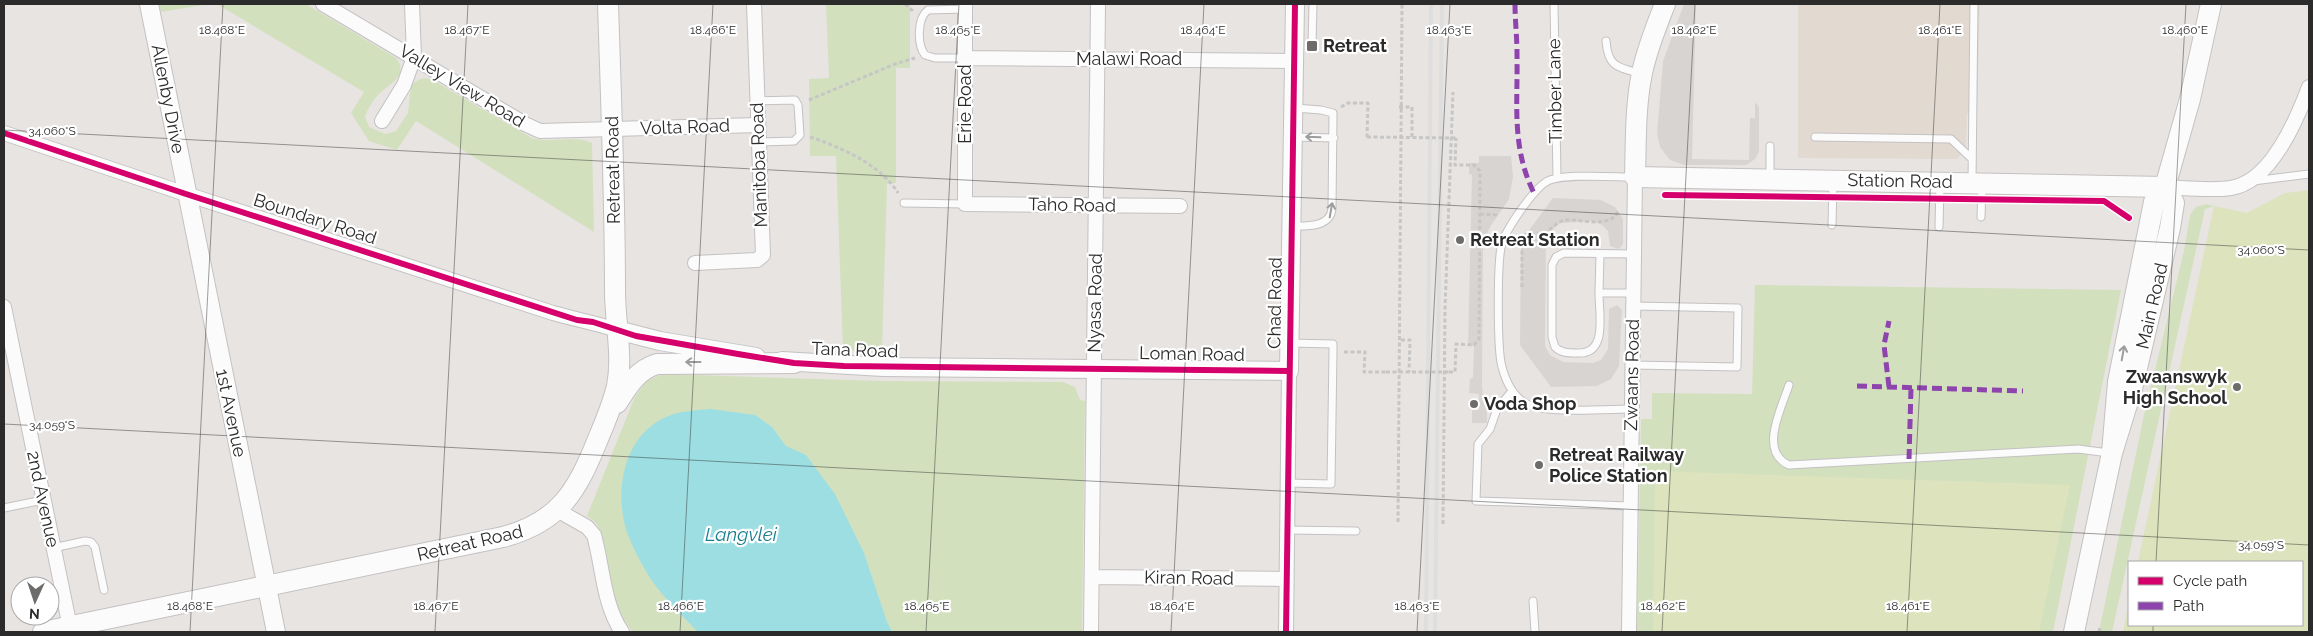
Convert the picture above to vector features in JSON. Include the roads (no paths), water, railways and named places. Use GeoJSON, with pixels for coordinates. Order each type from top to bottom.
{"type":"FeatureCollection","features":[{"type":"Feature","properties":{"kind":"main road","name":"Retreat Road"},"geometry":{"type":"LineString","coordinates":[[43,632],[70,630],[266,586],[503,537],[532,528],[557,510],[580,481],[602,429],[614,395],[618,376],[619,352],[608,4]]}},
{"type":"Feature","properties":{"kind":"main road"},"geometry":{"type":"LineString","coordinates":[[1635,177],[1636,128],[1642,74],[1651,39],[1665,4]]}},
{"type":"Feature","properties":{"kind":"main road","name":"Main Road"},"geometry":{"type":"LineString","coordinates":[[2074,632],[2112,453],[2118,382],[2154,202],[2165,187],[2190,99],[2211,4]]}},
{"type":"Feature","properties":{"kind":"main road","name":"Station Road"},"geometry":{"type":"LineString","coordinates":[[1635,177],[2165,187]]}},
{"type":"Feature","properties":{"kind":"main road"},"geometry":{"type":"LineString","coordinates":[[602,429],[628,385],[641,371],[651,365],[667,362],[794,363]]}},
{"type":"Feature","properties":{"kind":"street","name":"Allenby Drive"},"geometry":{"type":"LineString","coordinates":[[149,4],[186,194]]}},
{"type":"Feature","properties":{"kind":"street","name":"Valley View Road"},"geometry":{"type":"LineString","coordinates":[[323,4],[535,130],[545,132],[612,129]]}},
{"type":"Feature","properties":{"kind":"street"},"geometry":{"type":"LineString","coordinates":[[382,121],[404,85],[414,57],[412,4]]}},
{"type":"Feature","properties":{"kind":"street","name":"Manitoba Road"},"geometry":{"type":"LineString","coordinates":[[695,263],[757,260],[762,258],[754,4]]}},
{"type":"Feature","properties":{"kind":"street","name":"Nyasa Road"},"geometry":{"type":"LineString","coordinates":[[1091,632],[1098,4]]}},
{"type":"Feature","properties":{"kind":"street","name":"Chad Road"},"geometry":{"type":"LineString","coordinates":[[1286,632],[1295,4]]}},
{"type":"Feature","properties":{"kind":"street","name":"Erie Road"},"geometry":{"type":"LineString","coordinates":[[964,204],[965,6]]}},
{"type":"Feature","properties":{"kind":"street","name":"Malawi Road"},"geometry":{"type":"LineString","coordinates":[[965,58],[1294,61]]}},
{"type":"Feature","properties":{"kind":"street"},"geometry":{"type":"LineString","coordinates":[[2165,187],[2233,187],[2246,181],[2267,165],[2283,145],[2300,113],[2309,87]]}},
{"type":"Feature","properties":{"kind":"street","name":"Volta Road"},"geometry":{"type":"LineString","coordinates":[[612,129],[758,125]]}},
{"type":"Feature","properties":{"kind":"street","name":"Boundary Road"},"geometry":{"type":"LineString","coordinates":[[4,133],[553,313],[577,320],[593,322],[617,330]]}},
{"type":"Feature","properties":{"kind":"street","name":"Zwaans Road"},"geometry":{"type":"LineString","coordinates":[[1629,632],[1635,177]]}},
{"type":"Feature","properties":{"kind":"street","name":"1st Avenue"},"geometry":{"type":"LineString","coordinates":[[186,194],[276,632]]}},
{"type":"Feature","properties":{"kind":"street","name":"Taho Road"},"geometry":{"type":"LineString","coordinates":[[964,204],[1180,206]]}},
{"type":"Feature","properties":{"kind":"street","name":"2nd Avenue"},"geometry":{"type":"LineString","coordinates":[[4,307],[70,630]]}},
{"type":"Feature","properties":{"kind":"street","name":"Tana Road"},"geometry":{"type":"LineString","coordinates":[[617,330],[660,340],[794,363],[883,367],[1094,368]]}},
{"type":"Feature","properties":{"kind":"street","name":"Loman Road"},"geometry":{"type":"LineString","coordinates":[[1094,368],[1289,371]]}},
{"type":"Feature","properties":{"kind":"street"},"geometry":{"type":"LineString","coordinates":[[557,510],[587,527],[594,535],[608,604],[614,621],[622,632]]}},
{"type":"Feature","properties":{"kind":"street","name":"Kiran Road"},"geometry":{"type":"LineString","coordinates":[[1092,577],[1286,579]]}},
{"type":"Feature","properties":{"kind":"lane"},"geometry":{"type":"LineString","coordinates":[[1312,46],[1313,4]]}},
{"type":"Feature","properties":{"kind":"lane","name":"Timber Lane"},"geometry":{"type":"LineString","coordinates":[[1554,4],[1556,178]]}},
{"type":"Feature","properties":{"kind":"lane"},"geometry":{"type":"LineString","coordinates":[[1974,4],[1972,159],[1981,217]]}},
{"type":"Feature","properties":{"kind":"lane"},"geometry":{"type":"LineString","coordinates":[[965,6],[933,9],[924,13],[920,23],[922,52],[935,58],[965,58]]}},
{"type":"Feature","properties":{"kind":"lane"},"geometry":{"type":"LineString","coordinates":[[1606,41],[1607,54],[1615,65],[1642,74]]}},
{"type":"Feature","properties":{"kind":"lane"},"geometry":{"type":"LineString","coordinates":[[757,101],[793,100],[798,104],[800,135],[794,141],[758,142]]}},
{"type":"Feature","properties":{"kind":"lane"},"geometry":{"type":"LineString","coordinates":[[1291,226],[1322,223],[1332,214],[1334,138],[1333,113],[1293,108]]}},
{"type":"Feature","properties":{"kind":"lane"},"geometry":{"type":"LineString","coordinates":[[1292,137],[1334,138]]}},
{"type":"Feature","properties":{"kind":"lane"},"geometry":{"type":"LineString","coordinates":[[1815,137],[1951,139],[1972,159]]}},
{"type":"Feature","properties":{"kind":"lane"},"geometry":{"type":"LineString","coordinates":[[1770,146],[1770,179]]}},
{"type":"Feature","properties":{"kind":"lane"},"geometry":{"type":"LineString","coordinates":[[2246,181],[2309,174]]}},
{"type":"Feature","properties":{"kind":"lane"},"geometry":{"type":"LineString","coordinates":[[1632,409],[1543,408],[1527,404],[1512,391],[1505,378],[1500,360],[1502,247],[1506,234],[1534,193],[1544,183],[1556,178],[1635,177]]}},
{"type":"Feature","properties":{"kind":"lane"},"geometry":{"type":"LineString","coordinates":[[1832,225],[1833,180]]}},
{"type":"Feature","properties":{"kind":"lane"},"geometry":{"type":"LineString","coordinates":[[1939,226],[1940,182]]}},
{"type":"Feature","properties":{"kind":"lane"},"geometry":{"type":"LineString","coordinates":[[904,203],[964,204]]}},
{"type":"Feature","properties":{"kind":"lane"},"geometry":{"type":"LineString","coordinates":[[1600,254],[1599,338],[1595,348],[1585,354],[1558,350],[1554,347],[1552,338],[1552,265],[1556,258],[1564,253],[1634,254]]}},
{"type":"Feature","properties":{"kind":"lane"},"geometry":{"type":"LineString","coordinates":[[1599,293],[1633,300],[1738,308],[1737,367],[1632,365]]}},
{"type":"Feature","properties":{"kind":"lane"},"geometry":{"type":"LineString","coordinates":[[1288,483],[1331,484],[1333,351],[1333,344],[1289,344]]}},
{"type":"Feature","properties":{"kind":"lane"},"geometry":{"type":"LineString","coordinates":[[1788,385],[1773,438],[1779,459],[1788,465],[2078,449],[2112,453]]}},
{"type":"Feature","properties":{"kind":"lane"},"geometry":{"type":"LineString","coordinates":[[1512,391],[1496,409],[1490,429],[1478,444],[1476,501],[1631,506]]}},
{"type":"Feature","properties":{"kind":"lane"},"geometry":{"type":"LineString","coordinates":[[4,508],[43,500]]}},
{"type":"Feature","properties":{"kind":"lane"},"geometry":{"type":"LineString","coordinates":[[1287,530],[1356,531]]}},
{"type":"Feature","properties":{"kind":"lane"},"geometry":{"type":"LineString","coordinates":[[53,548],[85,541],[91,542],[94,547],[104,590]]}},
{"type":"Feature","properties":{"kind":"lane"},"geometry":{"type":"LineString","coordinates":[[1533,601],[1535,632]]}},
{"type":"Feature","properties":{"kind":"water","name":"Langvlei"},"geometry":{"type":"Polygon","coordinates":[[[711,409],[755,415],[772,427],[786,446],[806,455],[835,494],[864,553],[892,632],[698,632],[662,594],[644,568],[625,526],[621,495],[626,463],[632,449],[652,425],[677,413],[711,409]]]}},
{"type":"Feature","properties":{"kind":"railway"},"geometry":{"type":"LineString","coordinates":[[1426,632],[1431,4]]}},
{"type":"Feature","properties":{"kind":"railway"},"geometry":{"type":"LineString","coordinates":[[1435,632],[1442,4]]}},
{"type":"Feature","properties":{"kind":"place","name":"Retreat"},"geometry":{"type":"Point","coordinates":[1312,46]}},
{"type":"Feature","properties":{"kind":"place","name":"Retreat Station"},"geometry":{"type":"Point","coordinates":[1460,240]}},
{"type":"Feature","properties":{"kind":"place","name":"Zwaanswyk High School"},"geometry":{"type":"Point","coordinates":[2237,387]}},
{"type":"Feature","properties":{"kind":"place","name":"Voda Shop"},"geometry":{"type":"Point","coordinates":[1474,404]}},
{"type":"Feature","properties":{"kind":"place","name":"Retreat Railway Police Station"},"geometry":{"type":"Point","coordinates":[1539,465]}}]}
